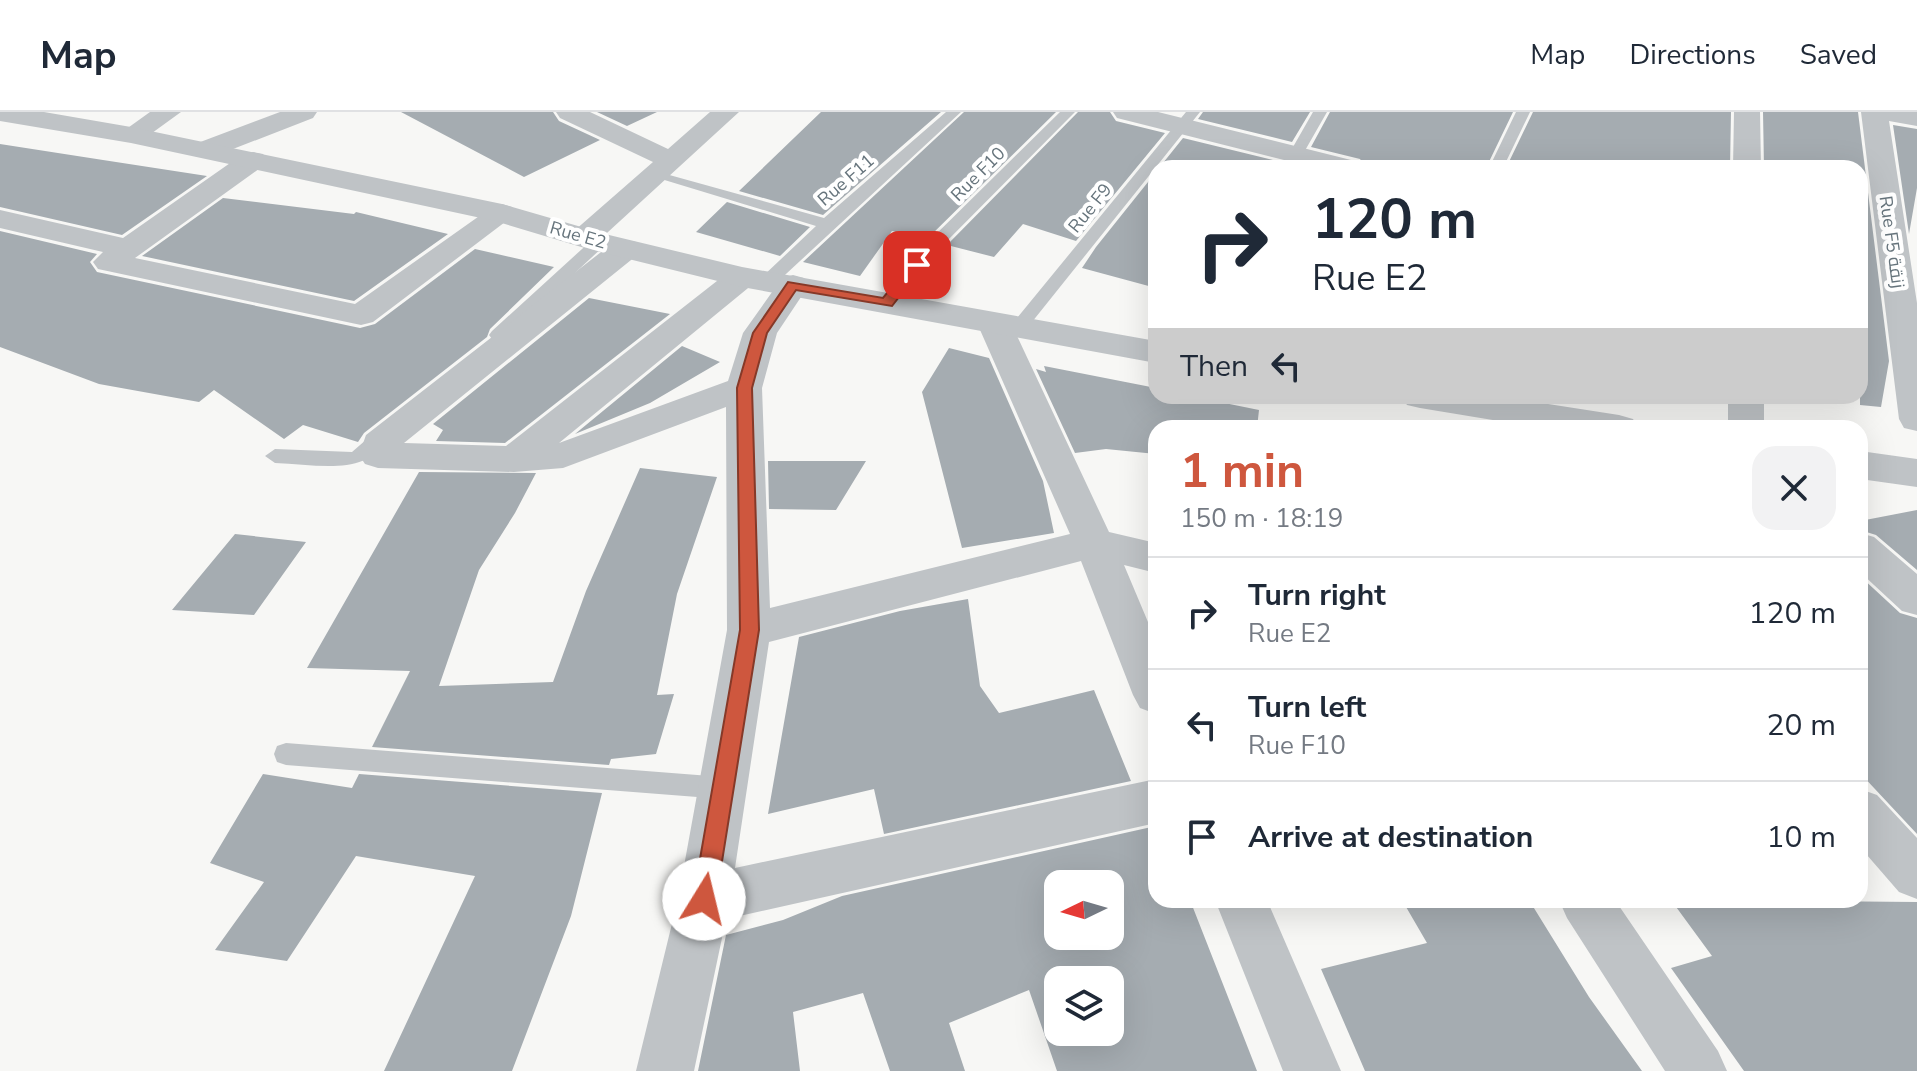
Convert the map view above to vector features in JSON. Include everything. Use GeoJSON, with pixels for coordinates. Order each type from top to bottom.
{"type":"FeatureCollection","features":[{"type":"Feature","properties":{"kind":"street"},"geometry":{"type":"LineString","coordinates":[[131,135],[168,112]]}},
{"type":"Feature","properties":{"kind":"street"},"geometry":{"type":"LineString","coordinates":[[205,150],[304,112]]}},
{"type":"Feature","properties":{"kind":"street"},"geometry":{"type":"LineString","coordinates":[[569,112],[662,167]]}},
{"type":"Feature","properties":{"kind":"street"},"geometry":{"type":"LineString","coordinates":[[726,112],[662,167],[603,243],[379,444],[376,451],[378,455],[514,459],[575,452],[744,388]]}},
{"type":"Feature","properties":{"kind":"street"},"geometry":{"type":"LineString","coordinates":[[1126,112],[1187,120],[1286,160]]}},
{"type":"Feature","properties":{"kind":"street"},"geometry":{"type":"LineString","coordinates":[[1747,112],[1747,160]]}},
{"type":"Feature","properties":{"kind":"street"},"geometry":{"type":"LineString","coordinates":[[1876,112],[1917,118]]}},
{"type":"Feature","properties":{"kind":"street","name":"Rue F5 زنقة"},"geometry":{"type":"LineString","coordinates":[[1876,112],[1917,419]]}},
{"type":"Feature","properties":{"kind":"street","name":"Rue E2"},"geometry":{"type":"LineString","coordinates":[[0,113],[131,135],[502,213],[603,243],[767,281],[1148,351]]}},
{"type":"Feature","properties":{"kind":"street"},"geometry":{"type":"LineString","coordinates":[[253,160],[109,262],[361,315],[502,213]]}},
{"type":"Feature","properties":{"kind":"street"},"geometry":{"type":"LineString","coordinates":[[0,219],[129,249]]}},
{"type":"Feature","properties":{"kind":"street"},"geometry":{"type":"LineString","coordinates":[[514,459],[767,281]]}},
{"type":"Feature","properties":{"kind":"street"},"geometry":{"type":"LineString","coordinates":[[665,1071],[704,899],[749,630],[744,388],[760,333],[767,281]]}},
{"type":"Feature","properties":{"kind":"street"},"geometry":{"type":"LineString","coordinates":[[1006,326],[1148,675]]}},
{"type":"Feature","properties":{"kind":"street"},"geometry":{"type":"LineString","coordinates":[[1450,404],[1507,419]]}},
{"type":"Feature","properties":{"kind":"street"},"geometry":{"type":"LineString","coordinates":[[1868,466],[1917,473]]}},
{"type":"Feature","properties":{"kind":"street"},"geometry":{"type":"LineString","coordinates":[[749,630],[1094,543],[1148,556]]}},
{"type":"Feature","properties":{"kind":"street"},"geometry":{"type":"LineString","coordinates":[[1868,555],[1917,599]]}},
{"type":"Feature","properties":{"kind":"street"},"geometry":{"type":"LineString","coordinates":[[704,899],[1148,803]]}},
{"type":"Feature","properties":{"kind":"street"},"geometry":{"type":"LineString","coordinates":[[1868,820],[1917,875]]}},
{"type":"Feature","properties":{"kind":"street"},"geometry":{"type":"LineString","coordinates":[[1244,908],[1312,1071]]}},
{"type":"Feature","properties":{"kind":"street"},"geometry":{"type":"LineString","coordinates":[[1590,908],[1698,1071]]}},
{"type":"Feature","properties":{"kind":"lane","name":"Rue F11"},"geometry":{"type":"LineString","coordinates":[[767,281],[954,112]]}},
{"type":"Feature","properties":{"kind":"lane","name":"Rue F10"},"geometry":{"type":"LineString","coordinates":[[887,303],[932,247],[1068,112]]}},
{"type":"Feature","properties":{"kind":"lane"},"geometry":{"type":"LineString","coordinates":[[1292,160],[1320,112]]}},
{"type":"Feature","properties":{"kind":"lane"},"geometry":{"type":"LineString","coordinates":[[1500,160],[1523,112]]}},
{"type":"Feature","properties":{"kind":"lane","name":"Rue F9"},"geometry":{"type":"LineString","coordinates":[[1152,160],[1187,120]]}},
{"type":"Feature","properties":{"kind":"lane","name":"Rue F9"},"geometry":{"type":"LineString","coordinates":[[1006,326],[1148,164]]}},
{"type":"Feature","properties":{"kind":"lane"},"geometry":{"type":"LineString","coordinates":[[662,167],[827,224]]}},
{"type":"Feature","properties":{"kind":"lane"},"geometry":{"type":"LineString","coordinates":[[275,456],[342,460],[364,455],[603,243]]}},
{"type":"Feature","properties":{"kind":"lane"},"geometry":{"type":"LineString","coordinates":[[286,754],[723,788]]}},
{"type":"Feature","properties":{"kind":"building"},"geometry":{"type":"Polygon","coordinates":[[[401,112],[553,112],[559,121],[600,140],[524,177],[401,112]]]}},
{"type":"Feature","properties":{"kind":"building"},"geometry":{"type":"Polygon","coordinates":[[[597,112],[657,112],[627,126],[597,112]]]}},
{"type":"Feature","properties":{"kind":"building"},"geometry":{"type":"Polygon","coordinates":[[[821,112],[941,112],[823,215],[739,191],[821,112]]]}},
{"type":"Feature","properties":{"kind":"building"},"geometry":{"type":"Polygon","coordinates":[[[964,112],[1056,112],[926,240],[892,231],[860,276],[803,262],[964,112]]]}},
{"type":"Feature","properties":{"kind":"building"},"geometry":{"type":"Polygon","coordinates":[[[1078,112],[1110,112],[1116,121],[1165,133],[1076,241],[1023,224],[994,257],[947,245],[1078,112]]]}},
{"type":"Feature","properties":{"kind":"building"},"geometry":{"type":"Polygon","coordinates":[[[1203,112],[1310,112],[1292,142],[1198,119],[1203,112]]]}},
{"type":"Feature","properties":{"kind":"building"},"geometry":{"type":"Polygon","coordinates":[[[1330,112],[1513,112],[1490,160],[1361,160],[1311,147],[1330,112]]]}},
{"type":"Feature","properties":{"kind":"building"},"geometry":{"type":"Polygon","coordinates":[[[1533,112],[1731,112],[1730,160],[1510,160],[1533,112]]]}},
{"type":"Feature","properties":{"kind":"building"},"geometry":{"type":"Polygon","coordinates":[[[1763,112],[1858,112],[1864,160],[1764,160],[1763,112]]]}},
{"type":"Feature","properties":{"kind":"building"},"geometry":{"type":"Polygon","coordinates":[[[1893,125],[1917,129],[1917,188],[1909,234],[1893,125]]]}},
{"type":"Feature","properties":{"kind":"building"},"geometry":{"type":"Polygon","coordinates":[[[1183,138],[1273,160],[1165,160],[1183,138]]]}},
{"type":"Feature","properties":{"kind":"building"},"geometry":{"type":"Polygon","coordinates":[[[0,144],[207,176],[122,235],[0,207],[0,144]]]}},
{"type":"Feature","properties":{"kind":"building"},"geometry":{"type":"Polygon","coordinates":[[[1148,182],[1148,286],[1082,268],[1148,182]]]}},
{"type":"Feature","properties":{"kind":"building"},"geometry":{"type":"Polygon","coordinates":[[[1868,192],[1889,361],[1881,407],[1860,405],[1868,404],[1868,192]]]}},
{"type":"Feature","properties":{"kind":"building"},"geometry":{"type":"Polygon","coordinates":[[[223,198],[356,212],[448,234],[354,301],[142,256],[223,198]]]}},
{"type":"Feature","properties":{"kind":"building"},"geometry":{"type":"Polygon","coordinates":[[[727,202],[810,227],[780,256],[696,232],[727,202]]]}},
{"type":"Feature","properties":{"kind":"building"},"geometry":{"type":"Polygon","coordinates":[[[0,231],[97,254],[90,262],[97,272],[360,328],[375,324],[475,249],[554,267],[490,329],[487,337],[364,433],[358,442],[303,425],[284,439],[214,390],[199,402],[99,384],[0,347],[0,231]]]}},
{"type":"Feature","properties":{"kind":"building"},"geometry":{"type":"Polygon","coordinates":[[[589,298],[670,314],[505,443],[436,441],[443,430],[433,424],[589,298]]]}},
{"type":"Feature","properties":{"kind":"building"},"geometry":{"type":"Polygon","coordinates":[[[682,346],[720,362],[650,403],[575,434],[682,346]]]}},
{"type":"Feature","properties":{"kind":"building"},"geometry":{"type":"Polygon","coordinates":[[[949,348],[989,358],[1043,481],[1054,533],[962,548],[922,392],[949,348]]]}},
{"type":"Feature","properties":{"kind":"building"},"geometry":{"type":"Polygon","coordinates":[[[1044,366],[1148,386],[1148,404],[1229,404],[1259,410],[1258,420],[1148,420],[1148,453],[1106,449],[1075,453],[1036,369],[1046,372],[1044,366]]]}},
{"type":"Feature","properties":{"kind":"building"},"geometry":{"type":"Polygon","coordinates":[[[768,461],[866,461],[836,510],[769,509],[768,461]]]}},
{"type":"Feature","properties":{"kind":"building"},"geometry":{"type":"Polygon","coordinates":[[[640,468],[717,477],[677,594],[657,695],[674,694],[656,754],[611,759],[609,765],[372,747],[410,671],[307,668],[419,472],[536,473],[479,570],[439,686],[553,682],[586,591],[640,468]]]}},
{"type":"Feature","properties":{"kind":"building"},"geometry":{"type":"Polygon","coordinates":[[[1917,510],[1917,570],[1876,535],[1868,532],[1868,519],[1917,510]]]}},
{"type":"Feature","properties":{"kind":"building"},"geometry":{"type":"Polygon","coordinates":[[[235,534],[306,542],[254,615],[172,610],[235,534]]]}},
{"type":"Feature","properties":{"kind":"building"},"geometry":{"type":"Polygon","coordinates":[[[1868,583],[1900,613],[1917,618],[1917,834],[1868,782],[1868,583]]]}},
{"type":"Feature","properties":{"kind":"building"},"geometry":{"type":"Polygon","coordinates":[[[968,599],[980,686],[999,713],[1094,690],[1131,781],[884,834],[874,789],[768,814],[799,637],[900,611],[968,599]]]}},
{"type":"Feature","properties":{"kind":"building"},"geometry":{"type":"Polygon","coordinates":[[[263,774],[352,788],[359,774],[602,793],[571,916],[512,1071],[384,1071],[475,876],[356,856],[287,961],[215,950],[264,882],[210,863],[263,774]]]}},
{"type":"Feature","properties":{"kind":"building"},"geometry":{"type":"Polygon","coordinates":[[[1148,828],[1148,908],[1193,908],[1257,1071],[1057,1071],[1048,1046],[1124,1046],[1124,966],[1044,966],[1044,1033],[1029,990],[949,1023],[965,1071],[890,1071],[863,993],[793,1012],[800,1071],[698,1071],[726,935],[783,920],[842,896],[1148,828]]]}},
{"type":"Feature","properties":{"kind":"building"},"geometry":{"type":"Polygon","coordinates":[[[1868,902],[1917,902],[1917,1071],[1744,1071],[1671,968],[1712,956],[1677,908],[1868,908],[1868,902]]]}},
{"type":"Feature","properties":{"kind":"building"},"geometry":{"type":"Polygon","coordinates":[[[1407,908],[1534,908],[1589,997],[1642,1071],[1365,1071],[1321,969],[1427,943],[1407,908]]]}},
{"type":"Feature","properties":{"kind":"route"},"geometry":{"type":"LineString","coordinates":[[704,899],[749,630],[744,388],[760,333],[793,285],[887,303],[917,265]]}}]}
